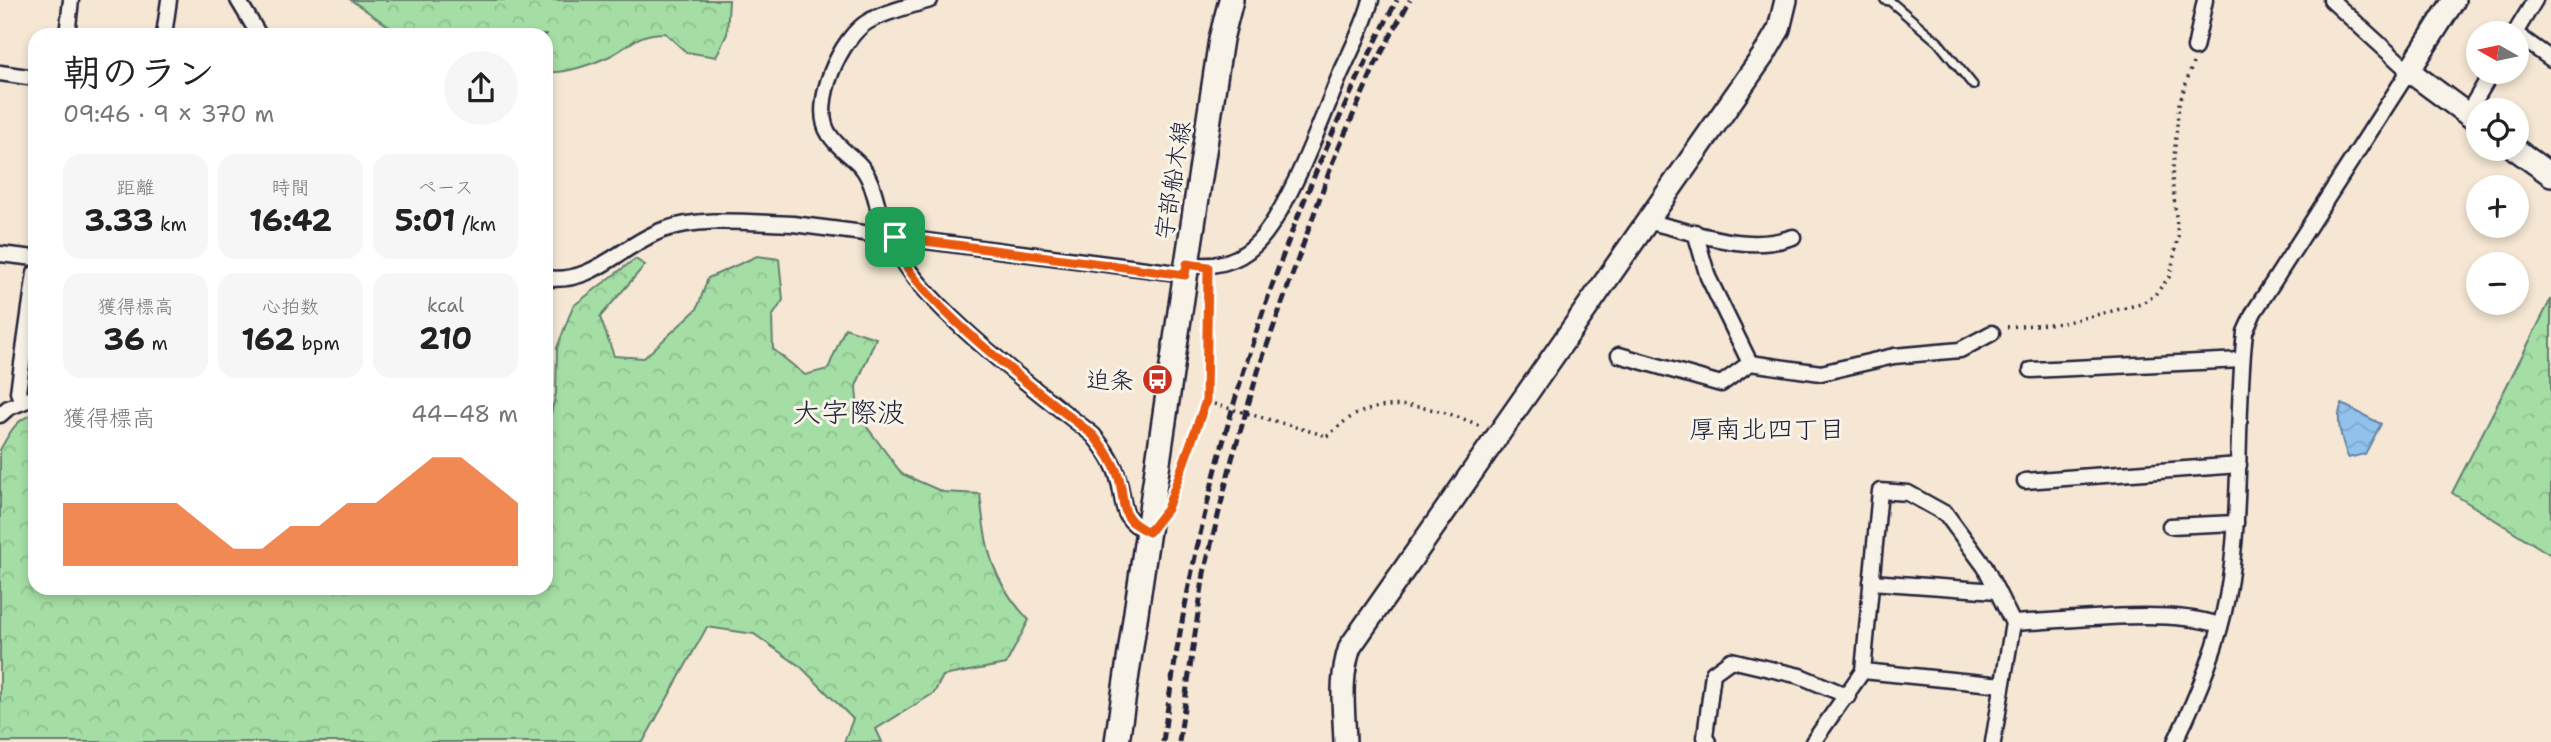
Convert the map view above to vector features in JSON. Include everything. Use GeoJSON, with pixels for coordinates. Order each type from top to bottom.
{"type":"FeatureCollection","features":[{"type":"Feature","properties":{"kind":"main road","name":"宇部船木線"},"geometry":{"type":"LineString","coordinates":[[1117,742],[1193,269],[1221,39],[1231,0]]}},
{"type":"Feature","properties":{"kind":"street"},"geometry":{"type":"LineString","coordinates":[[68,28],[71,0]]}},
{"type":"Feature","properties":{"kind":"street"},"geometry":{"type":"LineString","coordinates":[[164,28],[169,0]]}},
{"type":"Feature","properties":{"kind":"street"},"geometry":{"type":"LineString","coordinates":[[238,0],[256,28]]}},
{"type":"Feature","properties":{"kind":"street"},"geometry":{"type":"LineString","coordinates":[[930,0],[869,21],[842,48],[827,86],[824,111],[827,131],[868,176],[881,225],[901,259],[951,319],[1093,435],[1107,452],[1119,479],[1123,510],[1134,526],[1149,532]]}},
{"type":"Feature","properties":{"kind":"street"},"geometry":{"type":"LineString","coordinates":[[553,278],[569,278],[590,272],[661,230],[680,225],[793,225],[1193,269],[1233,259],[1256,244],[1270,225],[1306,156],[1371,0]]}},
{"type":"Feature","properties":{"kind":"street"},"geometry":{"type":"LineString","coordinates":[[1345,742],[1341,690],[1343,669],[1350,647],[1765,53],[1779,29],[1786,0]]}},
{"type":"Feature","properties":{"kind":"street"},"geometry":{"type":"LineString","coordinates":[[2195,48],[2206,0]]}},
{"type":"Feature","properties":{"kind":"street"},"geometry":{"type":"LineString","coordinates":[[2331,0],[2409,71],[2466,114]]}},
{"type":"Feature","properties":{"kind":"street"},"geometry":{"type":"LineString","coordinates":[[2175,742],[2190,710],[2227,598],[2236,523],[2245,332],[2254,312],[2454,0]]}},
{"type":"Feature","properties":{"kind":"street"},"geometry":{"type":"LineString","coordinates":[[2523,21],[2535,0]]}},
{"type":"Feature","properties":{"kind":"street"},"geometry":{"type":"LineString","coordinates":[[2529,43],[2551,59]]}},
{"type":"Feature","properties":{"kind":"street"},"geometry":{"type":"LineString","coordinates":[[0,73],[28,77]]}},
{"type":"Feature","properties":{"kind":"street"},"geometry":{"type":"LineString","coordinates":[[2529,159],[2551,175]]}},
{"type":"Feature","properties":{"kind":"street"},"geometry":{"type":"LineString","coordinates":[[1646,221],[1710,238],[1753,245],[1772,245],[1794,237]]}},
{"type":"Feature","properties":{"kind":"street"},"geometry":{"type":"LineString","coordinates":[[1695,232],[1708,277],[1750,363]]}},
{"type":"Feature","properties":{"kind":"street"},"geometry":{"type":"LineString","coordinates":[[0,254],[28,257]]}},
{"type":"Feature","properties":{"kind":"street"},"geometry":{"type":"LineString","coordinates":[[0,415],[28,399],[18,392],[28,322]]}},
{"type":"Feature","properties":{"kind":"street"},"geometry":{"type":"LineString","coordinates":[[1619,355],[1721,384],[1750,363],[1821,373],[1894,356],[1960,350],[1992,333]]}},
{"type":"Feature","properties":{"kind":"street"},"geometry":{"type":"LineString","coordinates":[[2031,370],[2242,360]]}},
{"type":"Feature","properties":{"kind":"street"},"geometry":{"type":"LineString","coordinates":[[2025,481],[2239,464]]}},
{"type":"Feature","properties":{"kind":"street"},"geometry":{"type":"LineString","coordinates":[[1813,742],[1848,696],[1863,671],[1880,491],[1909,493],[1946,514],[1985,567],[2013,623],[1993,742]]}},
{"type":"Feature","properties":{"kind":"street"},"geometry":{"type":"LineString","coordinates":[[2170,526],[2236,523]]}},
{"type":"Feature","properties":{"kind":"street"},"geometry":{"type":"LineString","coordinates":[[1871,582],[1997,591]]}},
{"type":"Feature","properties":{"kind":"street"},"geometry":{"type":"LineString","coordinates":[[2013,623],[2169,616],[2200,618],[2219,625]]}},
{"type":"Feature","properties":{"kind":"street"},"geometry":{"type":"LineString","coordinates":[[1708,742],[1704,737],[1713,673],[1731,660],[1800,676],[1848,696]]}},
{"type":"Feature","properties":{"kind":"street"},"geometry":{"type":"LineString","coordinates":[[1863,671],[2002,685]]}},
{"type":"Feature","properties":{"kind":"lane"},"geometry":{"type":"LineString","coordinates":[[1885,0],[1891,1],[1938,42],[1973,85]]}},
{"type":"Feature","properties":{"kind":"path"},"geometry":{"type":"LineString","coordinates":[[1992,333],[2006,327],[2063,323],[2141,304],[2154,296],[2170,276],[2178,236],[2172,178],[2179,104],[2195,48]]}},
{"type":"Feature","properties":{"kind":"path"},"geometry":{"type":"LineString","coordinates":[[1174,489],[1206,401],[1193,269]]}},
{"type":"Feature","properties":{"kind":"path"},"geometry":{"type":"LineString","coordinates":[[1206,401],[1327,436],[1353,416],[1389,405],[1443,410],[1499,433]]}},
{"type":"Feature","properties":{"kind":"green space"},"geometry":{"type":"Polygon","coordinates":[[[351,0],[729,0],[727,34],[716,57],[686,52],[665,33],[656,33],[641,37],[596,62],[554,72],[553,28],[391,28],[351,0]]]}},
{"type":"Feature","properties":{"kind":"green space"},"geometry":{"type":"Polygon","coordinates":[[[757,256],[779,259],[783,300],[772,317],[773,349],[805,375],[828,369],[845,328],[876,338],[856,386],[858,415],[902,474],[943,492],[980,494],[992,562],[1006,591],[1029,620],[1006,664],[943,676],[934,693],[876,729],[882,742],[844,742],[853,719],[801,667],[754,634],[707,627],[643,742],[0,742],[0,450],[23,419],[28,416],[28,595],[553,595],[553,405],[556,393],[557,348],[573,306],[635,259],[645,265],[600,317],[614,356],[644,358],[697,309],[708,278],[757,256]]]}},
{"type":"Feature","properties":{"kind":"green space"},"geometry":{"type":"Polygon","coordinates":[[[2551,299],[2551,555],[2452,493],[2551,299]]]}},
{"type":"Feature","properties":{"kind":"water"},"geometry":{"type":"Polygon","coordinates":[[[2342,404],[2381,424],[2365,454],[2348,458],[2339,424],[2342,404]]]}},
{"type":"Feature","properties":{"kind":"railway"},"geometry":{"type":"LineString","coordinates":[[1163,742],[1197,549],[1247,360],[1278,268],[1314,177],[1353,88],[1397,0]]}},
{"type":"Feature","properties":{"kind":"railway"},"geometry":{"type":"LineString","coordinates":[[1179,742],[1204,573],[1232,459],[1260,365],[1333,161],[1376,63],[1410,0]]}},
{"type":"Feature","properties":{"kind":"place","name":"迫条"},"geometry":{"type":"Point","coordinates":[1157,380]}},
{"type":"Feature","properties":{"kind":"district","name":"大字際波"},"geometry":{"type":"Point","coordinates":[849,412]}},
{"type":"Feature","properties":{"kind":"district","name":"厚南北四丁目"},"geometry":{"type":"Point","coordinates":[1767,429]}},
{"type":"Feature","properties":{"kind":"route"},"geometry":{"type":"LineString","coordinates":[[895,237],[1185,275],[1187,264],[1208,267],[1206,401],[1167,509],[1149,532],[1134,526],[1123,510],[1119,479],[1107,452],[1093,435],[951,319],[901,259],[894,247],[895,237]]}}]}
